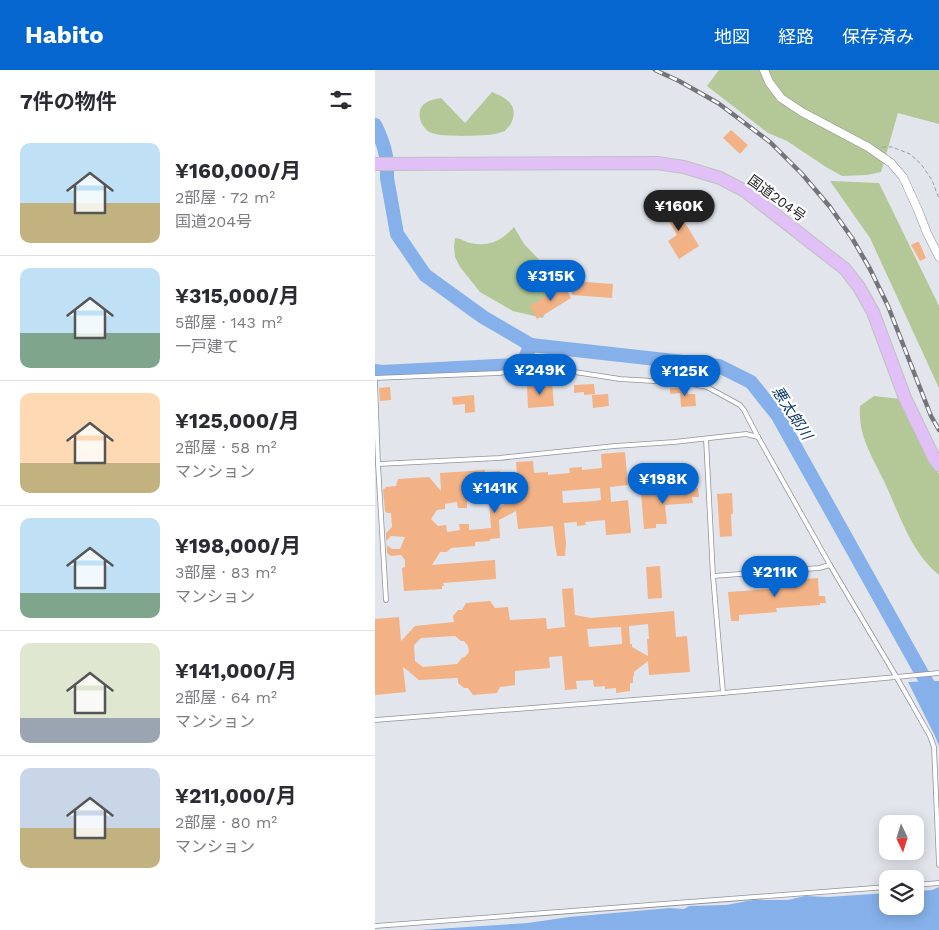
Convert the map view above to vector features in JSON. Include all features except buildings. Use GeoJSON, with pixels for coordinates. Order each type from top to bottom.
{"type":"FeatureCollection","features":[{"type":"Feature","properties":{"kind":"highway","name":"国道204号"},"geometry":{"type":"LineString","coordinates":[[375,164],[657,163],[684,167],[719,178],[745,191],[845,269],[859,287],[873,312],[905,398],[934,458],[939,464]]}},
{"type":"Feature","properties":{"kind":"street"},"geometry":{"type":"LineString","coordinates":[[764,70],[769,82],[781,98],[802,112],[868,147],[891,163],[903,177],[927,234],[939,257]]}},
{"type":"Feature","properties":{"kind":"lane"},"geometry":{"type":"LineString","coordinates":[[386,600],[376,435],[375,380],[499,373],[519,370],[534,371],[549,368],[620,379],[687,383],[707,387],[740,405],[744,410],[830,565],[926,730],[934,747],[939,865]]}},
{"type":"Feature","properties":{"kind":"lane"},"geometry":{"type":"LineString","coordinates":[[378,464],[499,458],[746,434],[758,437]]}},
{"type":"Feature","properties":{"kind":"lane"},"geometry":{"type":"LineString","coordinates":[[706,439],[713,576],[723,693]]}},
{"type":"Feature","properties":{"kind":"lane"},"geometry":{"type":"LineString","coordinates":[[713,576],[810,569],[830,565]]}},
{"type":"Feature","properties":{"kind":"lane"},"geometry":{"type":"LineString","coordinates":[[375,720],[723,693],[939,673]]}},
{"type":"Feature","properties":{"kind":"lane"},"geometry":{"type":"LineString","coordinates":[[924,884],[939,883]]}},
{"type":"Feature","properties":{"kind":"lane"},"geometry":{"type":"LineString","coordinates":[[375,926],[879,888]]}},
{"type":"Feature","properties":{"kind":"path"},"geometry":{"type":"LineString","coordinates":[[868,147],[892,147],[910,154],[921,164],[932,180],[939,199]]}},
{"type":"Feature","properties":{"kind":"green space"},"geometry":{"type":"Polygon","coordinates":[[[719,70],[939,70],[939,124],[898,113],[881,172],[867,175],[842,176],[787,141],[768,133],[707,86],[719,70]]]}},
{"type":"Feature","properties":{"kind":"green space"},"geometry":{"type":"Polygon","coordinates":[[[492,92],[509,102],[514,110],[511,122],[505,131],[488,135],[443,135],[428,131],[421,121],[420,112],[423,105],[441,98],[465,123],[492,92]]]}},
{"type":"Feature","properties":{"kind":"green space"},"geometry":{"type":"Polygon","coordinates":[[[830,181],[879,183],[939,306],[939,388],[870,238],[830,181]]]}},
{"type":"Feature","properties":{"kind":"green space"},"geometry":{"type":"Polygon","coordinates":[[[514,227],[524,244],[557,278],[543,318],[513,311],[480,292],[460,267],[455,257],[455,238],[477,244],[495,242],[514,227]]]}},
{"type":"Feature","properties":{"kind":"green space"},"geometry":{"type":"Polygon","coordinates":[[[874,396],[901,399],[931,462],[939,474],[939,575],[912,542],[866,444],[861,426],[860,406],[874,396]]]}},
{"type":"Feature","properties":{"kind":"water"},"geometry":{"type":"Polygon","coordinates":[[[939,681],[939,746],[908,682],[939,681]]]}},
{"type":"Feature","properties":{"kind":"water"},"geometry":{"type":"Polygon","coordinates":[[[939,887],[939,930],[420,930],[528,923],[569,917],[670,908],[684,909],[689,906],[726,905],[753,900],[788,900],[805,896],[828,897],[879,894],[879,915],[924,915],[924,890],[939,887]]]}},
{"type":"Feature","properties":{"kind":"waterway","name":"悪太郎川"},"geometry":{"type":"LineString","coordinates":[[375,125],[382,140],[386,156]]}},
{"type":"Feature","properties":{"kind":"waterway","name":"悪太郎川"},"geometry":{"type":"LineString","coordinates":[[387,168],[397,234],[425,275],[483,317],[531,345],[719,366],[751,382],[778,416],[930,688]]}},
{"type":"Feature","properties":{"kind":"waterway"},"geometry":{"type":"LineString","coordinates":[[375,371],[515,365],[524,360],[531,345]]}},
{"type":"Feature","properties":{"kind":"railway"},"geometry":{"type":"LineString","coordinates":[[655,70],[718,103],[770,142],[802,174],[830,207],[852,238],[870,269],[888,306],[931,416],[939,430]]}}]}
